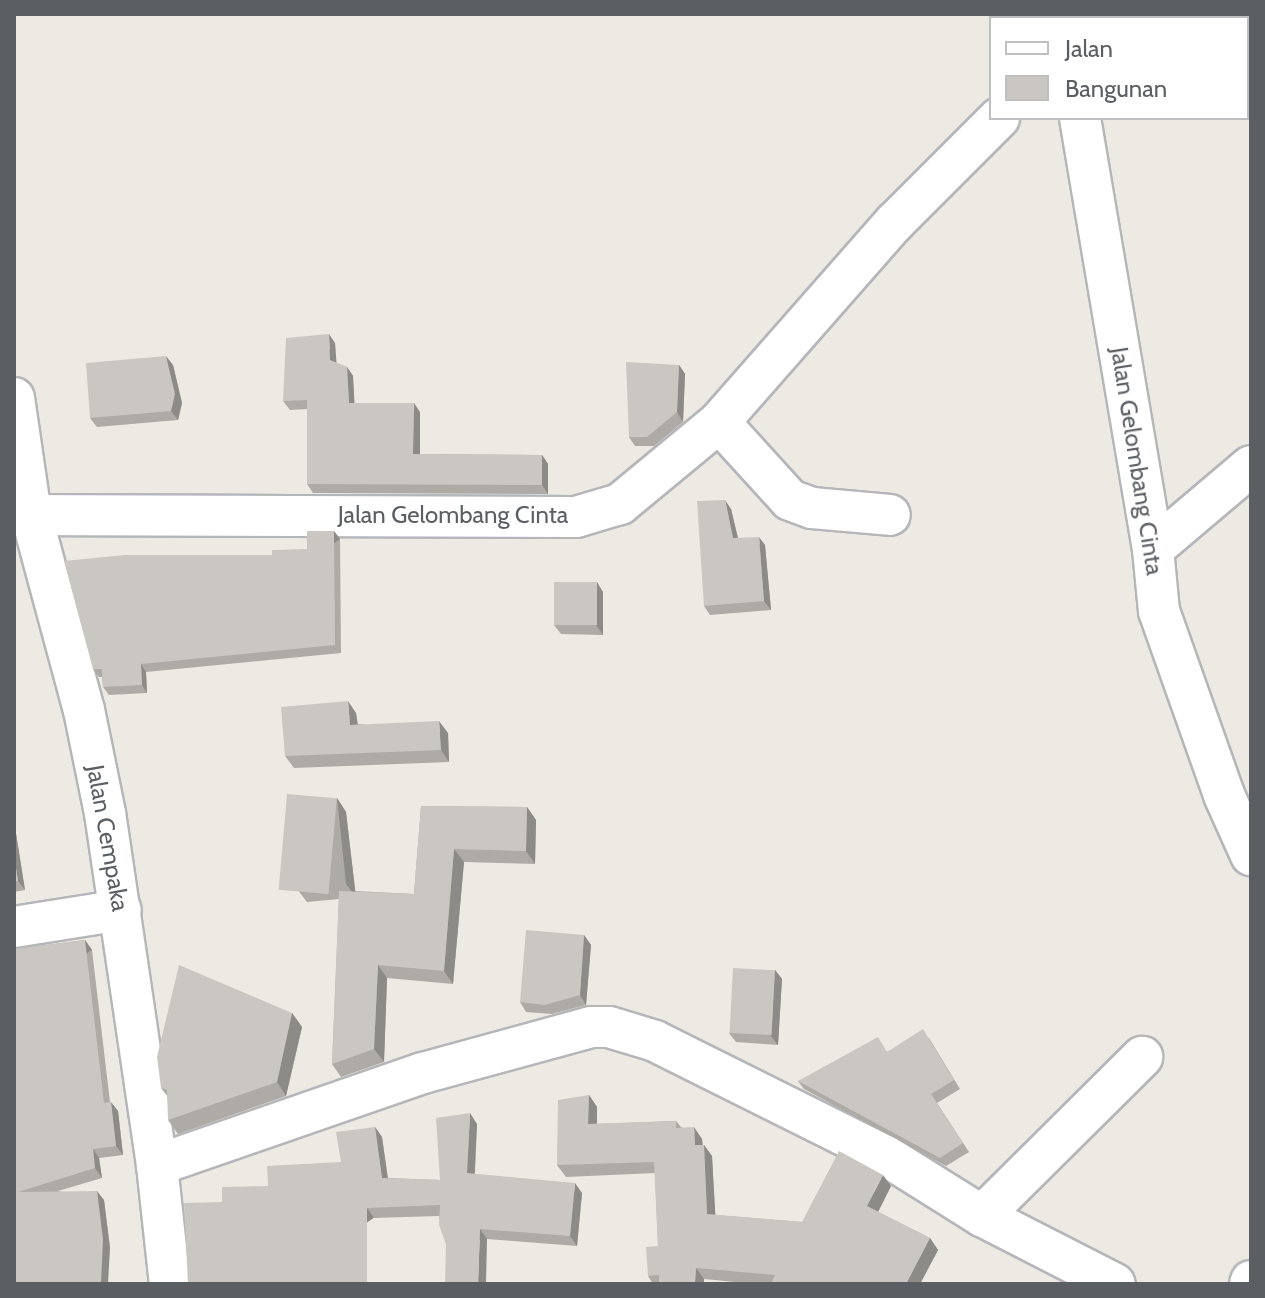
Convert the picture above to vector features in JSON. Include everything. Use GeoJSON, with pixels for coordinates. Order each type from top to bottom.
{"type":"FeatureCollection","features":[{"type":"Feature","properties":{"kind":"street","name":"Jalan Gelombang Cinta"},"geometry":{"type":"LineString","coordinates":[[22,515],[576,517],[620,504],[719,422],[895,222],[997,120]]}},
{"type":"Feature","properties":{"kind":"street","name":"Jalan Gelombang Cinta"},"geometry":{"type":"LineString","coordinates":[[1080,120],[1153,549],[1159,611],[1171,655],[1224,795],[1251,855]]}},
{"type":"Feature","properties":{"kind":"street","name":"Jalan Cempaka"},"geometry":{"type":"LineString","coordinates":[[14,398],[22,515],[84,710],[121,910],[157,1165],[170,1284]]}},
{"type":"Feature","properties":{"kind":"street"},"geometry":{"type":"LineString","coordinates":[[719,422],[790,500],[812,508],[890,515]]}},
{"type":"Feature","properties":{"kind":"street"},"geometry":{"type":"LineString","coordinates":[[1153,549],[1251,466]]}},
{"type":"Feature","properties":{"kind":"street"},"geometry":{"type":"LineString","coordinates":[[14,927],[121,910]]}},
{"type":"Feature","properties":{"kind":"street"},"geometry":{"type":"LineString","coordinates":[[157,1165],[423,1073],[591,1027],[609,1027],[655,1041],[886,1156],[982,1216],[1115,1284]]}},
{"type":"Feature","properties":{"kind":"street"},"geometry":{"type":"LineString","coordinates":[[982,1216],[1142,1057]]}},
{"type":"Feature","properties":{"kind":"building"},"geometry":{"type":"Polygon","coordinates":[[[329,334],[330,360],[347,367],[349,403],[414,403],[413,454],[542,455],[542,485],[307,484],[307,400],[283,401],[286,338],[329,334]]]}},
{"type":"Feature","properties":{"kind":"building"},"geometry":{"type":"Polygon","coordinates":[[[166,356],[175,394],[171,411],[90,418],[86,363],[166,356]]]}},
{"type":"Feature","properties":{"kind":"building"},"geometry":{"type":"Polygon","coordinates":[[[626,362],[679,365],[677,412],[647,437],[629,437],[626,362]]]}},
{"type":"Feature","properties":{"kind":"building"},"geometry":{"type":"Polygon","coordinates":[[[725,500],[733,538],[759,537],[764,601],[704,606],[697,501],[725,500]]]}},
{"type":"Feature","properties":{"kind":"building"},"geometry":{"type":"Polygon","coordinates":[[[307,531],[334,531],[335,645],[141,664],[142,685],[103,687],[102,669],[93,669],[64,561],[125,555],[272,555],[272,550],[307,549],[307,531]]]}},
{"type":"Feature","properties":{"kind":"building"},"geometry":{"type":"Polygon","coordinates":[[[554,582],[597,582],[597,625],[554,625],[554,582]]]}},
{"type":"Feature","properties":{"kind":"building"},"geometry":{"type":"Polygon","coordinates":[[[348,701],[350,725],[439,721],[441,750],[285,756],[281,707],[348,701]]]}},
{"type":"Feature","properties":{"kind":"building"},"geometry":{"type":"Polygon","coordinates":[[[287,794],[337,798],[328,894],[279,890],[287,794]]]}},
{"type":"Feature","properties":{"kind":"building"},"geometry":{"type":"Polygon","coordinates":[[[421,806],[527,807],[526,851],[454,849],[444,971],[378,965],[374,1049],[332,1064],[339,891],[414,894],[421,806]]]}},
{"type":"Feature","properties":{"kind":"building"},"geometry":{"type":"Polygon","coordinates":[[[14,855],[18,881],[14,881],[14,855]]]}},
{"type":"Feature","properties":{"kind":"building"},"geometry":{"type":"Polygon","coordinates":[[[526,930],[584,935],[580,995],[545,1005],[520,1002],[526,930]]]}},
{"type":"Feature","properties":{"kind":"building"},"geometry":{"type":"Polygon","coordinates":[[[85,940],[104,1103],[111,1102],[116,1146],[93,1149],[95,1168],[18,1192],[97,1191],[103,1239],[101,1284],[14,1284],[14,949],[85,940]]]}},
{"type":"Feature","properties":{"kind":"building"},"geometry":{"type":"Polygon","coordinates":[[[179,965],[292,1013],[277,1082],[168,1120],[167,1090],[161,1088],[157,1057],[179,965]]]}},
{"type":"Feature","properties":{"kind":"building"},"geometry":{"type":"Polygon","coordinates":[[[733,968],[775,970],[772,1035],[730,1033],[733,968]]]}},
{"type":"Feature","properties":{"kind":"building"},"geometry":{"type":"Polygon","coordinates":[[[923,1029],[954,1080],[931,1094],[963,1143],[940,1158],[798,1081],[878,1037],[887,1052],[923,1029]]]}},
{"type":"Feature","properties":{"kind":"building"},"geometry":{"type":"Polygon","coordinates":[[[589,1095],[588,1124],[676,1121],[676,1128],[694,1127],[695,1145],[704,1145],[707,1214],[802,1222],[839,1151],[883,1175],[867,1206],[930,1238],[906,1284],[771,1284],[775,1275],[696,1268],[695,1284],[659,1284],[659,1275],[648,1276],[646,1247],[658,1246],[654,1162],[557,1165],[558,1100],[589,1095]]]}},
{"type":"Feature","properties":{"kind":"building"},"geometry":{"type":"Polygon","coordinates":[[[470,1113],[467,1173],[575,1183],[570,1236],[480,1229],[478,1284],[445,1284],[446,1244],[439,1225],[440,1205],[367,1208],[367,1284],[188,1284],[184,1203],[222,1202],[222,1187],[268,1186],[267,1166],[341,1162],[336,1132],[375,1127],[382,1178],[440,1180],[436,1118],[470,1113]]]}}]}
